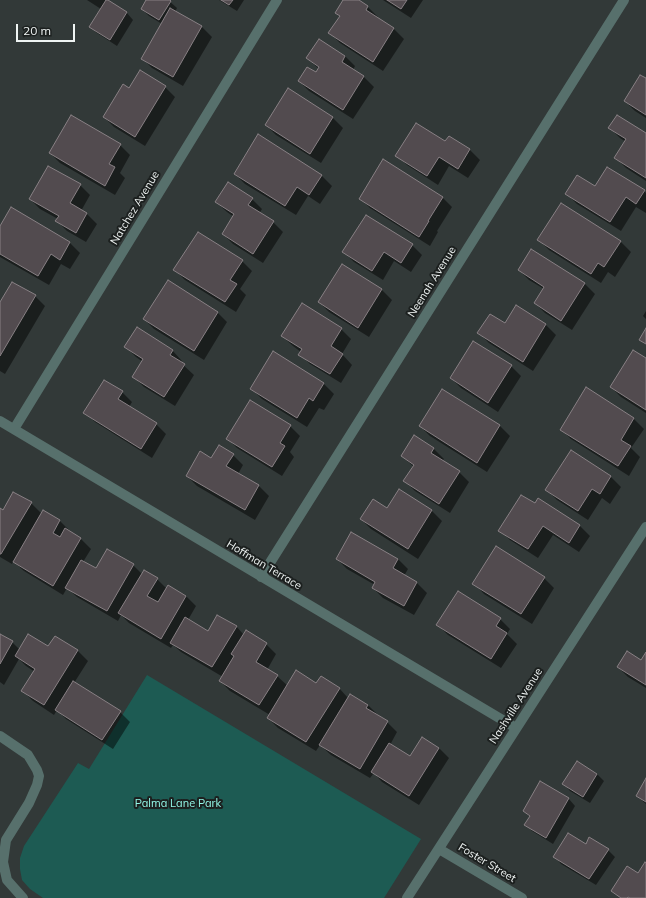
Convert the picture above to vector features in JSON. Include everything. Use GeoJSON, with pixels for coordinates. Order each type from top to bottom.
{"type":"FeatureCollection","features":[{"type":"Feature","properties":{"kind":"street","name":"Natchez Avenue"},"geometry":{"type":"LineString","coordinates":[[14,429],[277,0]]}},
{"type":"Feature","properties":{"kind":"street","name":"Neenah Avenue"},"geometry":{"type":"LineString","coordinates":[[261,577],[624,0]]}},
{"type":"Feature","properties":{"kind":"street","name":"Hoffman Terrace"},"geometry":{"type":"LineString","coordinates":[[0,421],[516,728]]}},
{"type":"Feature","properties":{"kind":"street","name":"Nashville Avenue"},"geometry":{"type":"LineString","coordinates":[[407,898],[646,527]]}},
{"type":"Feature","properties":{"kind":"street"},"geometry":{"type":"LineString","coordinates":[[0,736],[28,754],[39,776],[37,785],[29,803],[6,840],[3,862],[7,880],[24,898]]}},
{"type":"Feature","properties":{"kind":"street","name":"Foster Street"},"geometry":{"type":"LineString","coordinates":[[439,849],[522,898]]}},
{"type":"Feature","properties":{"kind":"green space","name":"Palma Lane Park"},"geometry":{"type":"Polygon","coordinates":[[[147,675],[421,839],[384,898],[43,898],[30,889],[22,880],[20,869],[20,858],[24,846],[78,763],[89,769],[147,675]]]}},
{"type":"Feature","properties":{"kind":"building"},"geometry":{"type":"Polygon","coordinates":[[[106,0],[127,12],[110,40],[89,27],[106,0]]]}},
{"type":"Feature","properties":{"kind":"building"},"geometry":{"type":"Polygon","coordinates":[[[146,0],[171,1],[159,20],[141,9],[146,0]]]}},
{"type":"Feature","properties":{"kind":"building"},"geometry":{"type":"Polygon","coordinates":[[[221,0],[233,0],[229,5],[221,0]]]}},
{"type":"Feature","properties":{"kind":"building"},"geometry":{"type":"Polygon","coordinates":[[[343,0],[359,0],[368,6],[366,10],[394,28],[373,62],[328,33],[340,16],[335,13],[343,0]]]}},
{"type":"Feature","properties":{"kind":"building"},"geometry":{"type":"Polygon","coordinates":[[[387,0],[407,0],[401,9],[387,0]]]}},
{"type":"Feature","properties":{"kind":"building"},"geometry":{"type":"Polygon","coordinates":[[[170,8],[202,26],[173,77],[141,59],[170,8]]]}},
{"type":"Feature","properties":{"kind":"building"},"geometry":{"type":"Polygon","coordinates":[[[319,39],[345,56],[342,62],[364,76],[343,110],[298,81],[307,67],[316,72],[319,67],[306,58],[319,39]]]}},
{"type":"Feature","properties":{"kind":"building"},"geometry":{"type":"Polygon","coordinates":[[[140,70],[166,86],[135,137],[103,117],[123,84],[129,88],[140,70]]]}},
{"type":"Feature","properties":{"kind":"building"},"geometry":{"type":"Polygon","coordinates":[[[640,75],[646,78],[646,115],[624,101],[640,75]]]}},
{"type":"Feature","properties":{"kind":"building"},"geometry":{"type":"Polygon","coordinates":[[[288,88],[333,117],[310,154],[265,125],[288,88]]]}},
{"type":"Feature","properties":{"kind":"building"},"geometry":{"type":"Polygon","coordinates":[[[71,115],[121,144],[109,164],[115,167],[105,186],[49,153],[71,115]]]}},
{"type":"Feature","properties":{"kind":"building"},"geometry":{"type":"Polygon","coordinates":[[[617,115],[646,133],[646,178],[614,158],[626,139],[608,128],[617,115]]]}},
{"type":"Feature","properties":{"kind":"building"},"geometry":{"type":"Polygon","coordinates":[[[416,123],[445,141],[449,136],[470,149],[458,169],[439,157],[427,176],[395,156],[416,123]]]}},
{"type":"Feature","properties":{"kind":"building"},"geometry":{"type":"Polygon","coordinates":[[[258,134],[322,175],[309,195],[297,187],[285,206],[234,174],[258,134]]]}},
{"type":"Feature","properties":{"kind":"building"},"geometry":{"type":"Polygon","coordinates":[[[383,159],[443,197],[419,237],[359,199],[383,159]]]}},
{"type":"Feature","properties":{"kind":"building"},"geometry":{"type":"Polygon","coordinates":[[[48,166],[81,184],[70,203],[87,213],[76,233],[55,221],[59,216],[29,199],[48,166]]]}},
{"type":"Feature","properties":{"kind":"building"},"geometry":{"type":"Polygon","coordinates":[[[607,167],[645,190],[636,204],[626,197],[610,222],[565,194],[577,175],[595,186],[607,167]]]}},
{"type":"Feature","properties":{"kind":"building"},"geometry":{"type":"Polygon","coordinates":[[[228,182],[253,198],[248,205],[274,221],[253,254],[222,234],[234,214],[215,202],[228,182]]]}},
{"type":"Feature","properties":{"kind":"building"},"geometry":{"type":"Polygon","coordinates":[[[561,203],[621,241],[604,267],[598,263],[591,274],[537,240],[561,203]]]}},
{"type":"Feature","properties":{"kind":"building"},"geometry":{"type":"Polygon","coordinates":[[[11,207],[70,242],[60,260],[51,254],[38,276],[0,254],[0,226],[11,207]]]}},
{"type":"Feature","properties":{"kind":"building"},"geometry":{"type":"Polygon","coordinates":[[[366,215],[413,244],[401,263],[384,252],[372,271],[342,252],[366,215]]]}},
{"type":"Feature","properties":{"kind":"building"},"geometry":{"type":"Polygon","coordinates":[[[198,232],[243,260],[230,280],[237,284],[225,302],[173,270],[198,232]]]}},
{"type":"Feature","properties":{"kind":"building"},"geometry":{"type":"Polygon","coordinates":[[[531,249],[585,283],[561,321],[534,303],[544,287],[518,270],[531,249]]]}},
{"type":"Feature","properties":{"kind":"building"},"geometry":{"type":"Polygon","coordinates":[[[342,264],[382,289],[358,328],[318,302],[342,264]]]}},
{"type":"Feature","properties":{"kind":"building"},"geometry":{"type":"Polygon","coordinates":[[[168,280],[218,312],[194,351],[143,319],[168,280]]]}},
{"type":"Feature","properties":{"kind":"building"},"geometry":{"type":"Polygon","coordinates":[[[12,282],[36,295],[0,356],[0,302],[12,282]]]}},
{"type":"Feature","properties":{"kind":"building"},"geometry":{"type":"Polygon","coordinates":[[[302,303],[342,328],[331,346],[343,354],[330,374],[298,355],[302,349],[281,336],[302,303]]]}},
{"type":"Feature","properties":{"kind":"building"},"geometry":{"type":"Polygon","coordinates":[[[516,305],[546,324],[523,362],[477,333],[490,314],[505,323],[516,305]]]}},
{"type":"Feature","properties":{"kind":"building"},"geometry":{"type":"Polygon","coordinates":[[[137,327],[173,350],[170,355],[185,364],[164,397],[132,377],[143,359],[124,347],[137,327]]]}},
{"type":"Feature","properties":{"kind":"building"},"geometry":{"type":"Polygon","coordinates":[[[646,328],[646,344],[639,340],[646,328]]]}},
{"type":"Feature","properties":{"kind":"building"},"geometry":{"type":"Polygon","coordinates":[[[473,341],[512,365],[488,403],[450,378],[473,341]]]}},
{"type":"Feature","properties":{"kind":"building"},"geometry":{"type":"Polygon","coordinates":[[[633,350],[646,358],[646,410],[610,387],[633,350]]]}},
{"type":"Feature","properties":{"kind":"building"},"geometry":{"type":"Polygon","coordinates":[[[273,351],[324,383],[313,401],[309,398],[297,418],[250,389],[273,351]]]}},
{"type":"Feature","properties":{"kind":"building"},"geometry":{"type":"Polygon","coordinates":[[[104,380],[123,391],[118,399],[157,423],[141,449],[83,413],[104,380]]]}},
{"type":"Feature","properties":{"kind":"building"},"geometry":{"type":"Polygon","coordinates":[[[586,387],[634,418],[621,440],[631,446],[618,466],[560,430],[586,387]]]}},
{"type":"Feature","properties":{"kind":"building"},"geometry":{"type":"Polygon","coordinates":[[[442,389],[500,425],[477,463],[419,426],[442,389]]]}},
{"type":"Feature","properties":{"kind":"building"},"geometry":{"type":"Polygon","coordinates":[[[250,400],[291,425],[280,443],[285,446],[272,467],[226,439],[250,400]]]}},
{"type":"Feature","properties":{"kind":"building"},"geometry":{"type":"Polygon","coordinates":[[[414,435],[434,448],[431,453],[460,471],[439,504],[403,481],[414,465],[401,456],[414,435]]]}},
{"type":"Feature","properties":{"kind":"building"},"geometry":{"type":"Polygon","coordinates":[[[219,445],[234,454],[226,466],[259,485],[245,510],[186,476],[200,451],[211,458],[219,445]]]}},
{"type":"Feature","properties":{"kind":"building"},"geometry":{"type":"Polygon","coordinates":[[[571,450],[611,476],[600,494],[592,489],[578,511],[545,490],[571,450]]]}},
{"type":"Feature","properties":{"kind":"building"},"geometry":{"type":"Polygon","coordinates":[[[399,489],[432,510],[408,549],[360,519],[373,499],[387,508],[399,489]]]}},
{"type":"Feature","properties":{"kind":"building"},"geometry":{"type":"Polygon","coordinates":[[[13,492],[32,502],[0,554],[0,508],[3,510],[13,492]]]}},
{"type":"Feature","properties":{"kind":"building"},"geometry":{"type":"Polygon","coordinates":[[[521,495],[535,503],[538,498],[580,525],[569,543],[543,526],[528,549],[498,531],[521,495]]]}},
{"type":"Feature","properties":{"kind":"building"},"geometry":{"type":"Polygon","coordinates":[[[43,510],[60,520],[53,533],[60,537],[65,528],[81,538],[53,586],[13,562],[43,510]]]}},
{"type":"Feature","properties":{"kind":"building"},"geometry":{"type":"Polygon","coordinates":[[[351,532],[398,559],[393,568],[417,582],[404,606],[372,588],[375,582],[336,559],[351,532]]]}},
{"type":"Feature","properties":{"kind":"building"},"geometry":{"type":"Polygon","coordinates":[[[496,546],[545,577],[521,614],[472,584],[496,546]]]}},
{"type":"Feature","properties":{"kind":"building"},"geometry":{"type":"Polygon","coordinates":[[[107,549],[134,564],[107,611],[65,588],[81,560],[96,568],[107,549]]]}},
{"type":"Feature","properties":{"kind":"building"},"geometry":{"type":"Polygon","coordinates":[[[144,570],[158,578],[147,596],[158,602],[168,585],[186,596],[161,639],[118,613],[144,570]]]}},
{"type":"Feature","properties":{"kind":"building"},"geometry":{"type":"Polygon","coordinates":[[[458,591],[501,618],[496,626],[507,633],[491,659],[436,625],[458,591]]]}},
{"type":"Feature","properties":{"kind":"building"},"geometry":{"type":"Polygon","coordinates":[[[217,615],[237,626],[212,667],[170,643],[185,617],[208,631],[217,615]]]}},
{"type":"Feature","properties":{"kind":"building"},"geometry":{"type":"Polygon","coordinates":[[[246,630],[267,643],[256,662],[278,675],[259,705],[219,681],[234,656],[231,654],[246,630]]]}},
{"type":"Feature","properties":{"kind":"building"},"geometry":{"type":"Polygon","coordinates":[[[0,634],[13,641],[0,664],[0,634]]]}},
{"type":"Feature","properties":{"kind":"building"},"geometry":{"type":"Polygon","coordinates":[[[28,634],[48,646],[55,636],[78,650],[44,705],[21,691],[35,669],[15,656],[28,634]]]}},
{"type":"Feature","properties":{"kind":"building"},"geometry":{"type":"Polygon","coordinates":[[[627,651],[641,660],[646,652],[646,685],[617,667],[627,651]]]}},
{"type":"Feature","properties":{"kind":"building"},"geometry":{"type":"Polygon","coordinates":[[[296,670],[316,683],[321,676],[340,688],[306,742],[267,718],[296,670]]]}},
{"type":"Feature","properties":{"kind":"building"},"geometry":{"type":"Polygon","coordinates":[[[73,681],[121,711],[102,740],[55,710],[73,681]]]}},
{"type":"Feature","properties":{"kind":"building"},"geometry":{"type":"Polygon","coordinates":[[[350,694],[368,705],[366,708],[388,721],[360,769],[319,745],[350,694]]]}},
{"type":"Feature","properties":{"kind":"building"},"geometry":{"type":"Polygon","coordinates":[[[422,737],[439,748],[409,796],[371,772],[389,743],[410,756],[422,737]]]}},
{"type":"Feature","properties":{"kind":"building"},"geometry":{"type":"Polygon","coordinates":[[[577,761],[597,774],[583,797],[562,784],[577,761]]]}},
{"type":"Feature","properties":{"kind":"building"},"geometry":{"type":"Polygon","coordinates":[[[646,778],[646,802],[636,796],[646,778]]]}},
{"type":"Feature","properties":{"kind":"building"},"geometry":{"type":"Polygon","coordinates":[[[540,781],[569,798],[546,838],[524,825],[530,816],[523,811],[540,781]]]}},
{"type":"Feature","properties":{"kind":"building"},"geometry":{"type":"Polygon","coordinates":[[[568,833],[586,844],[589,837],[609,849],[589,879],[553,857],[568,833]]]}},
{"type":"Feature","properties":{"kind":"building"},"geometry":{"type":"Polygon","coordinates":[[[645,862],[646,898],[621,898],[611,891],[627,866],[638,873],[645,862]]]}}]}
